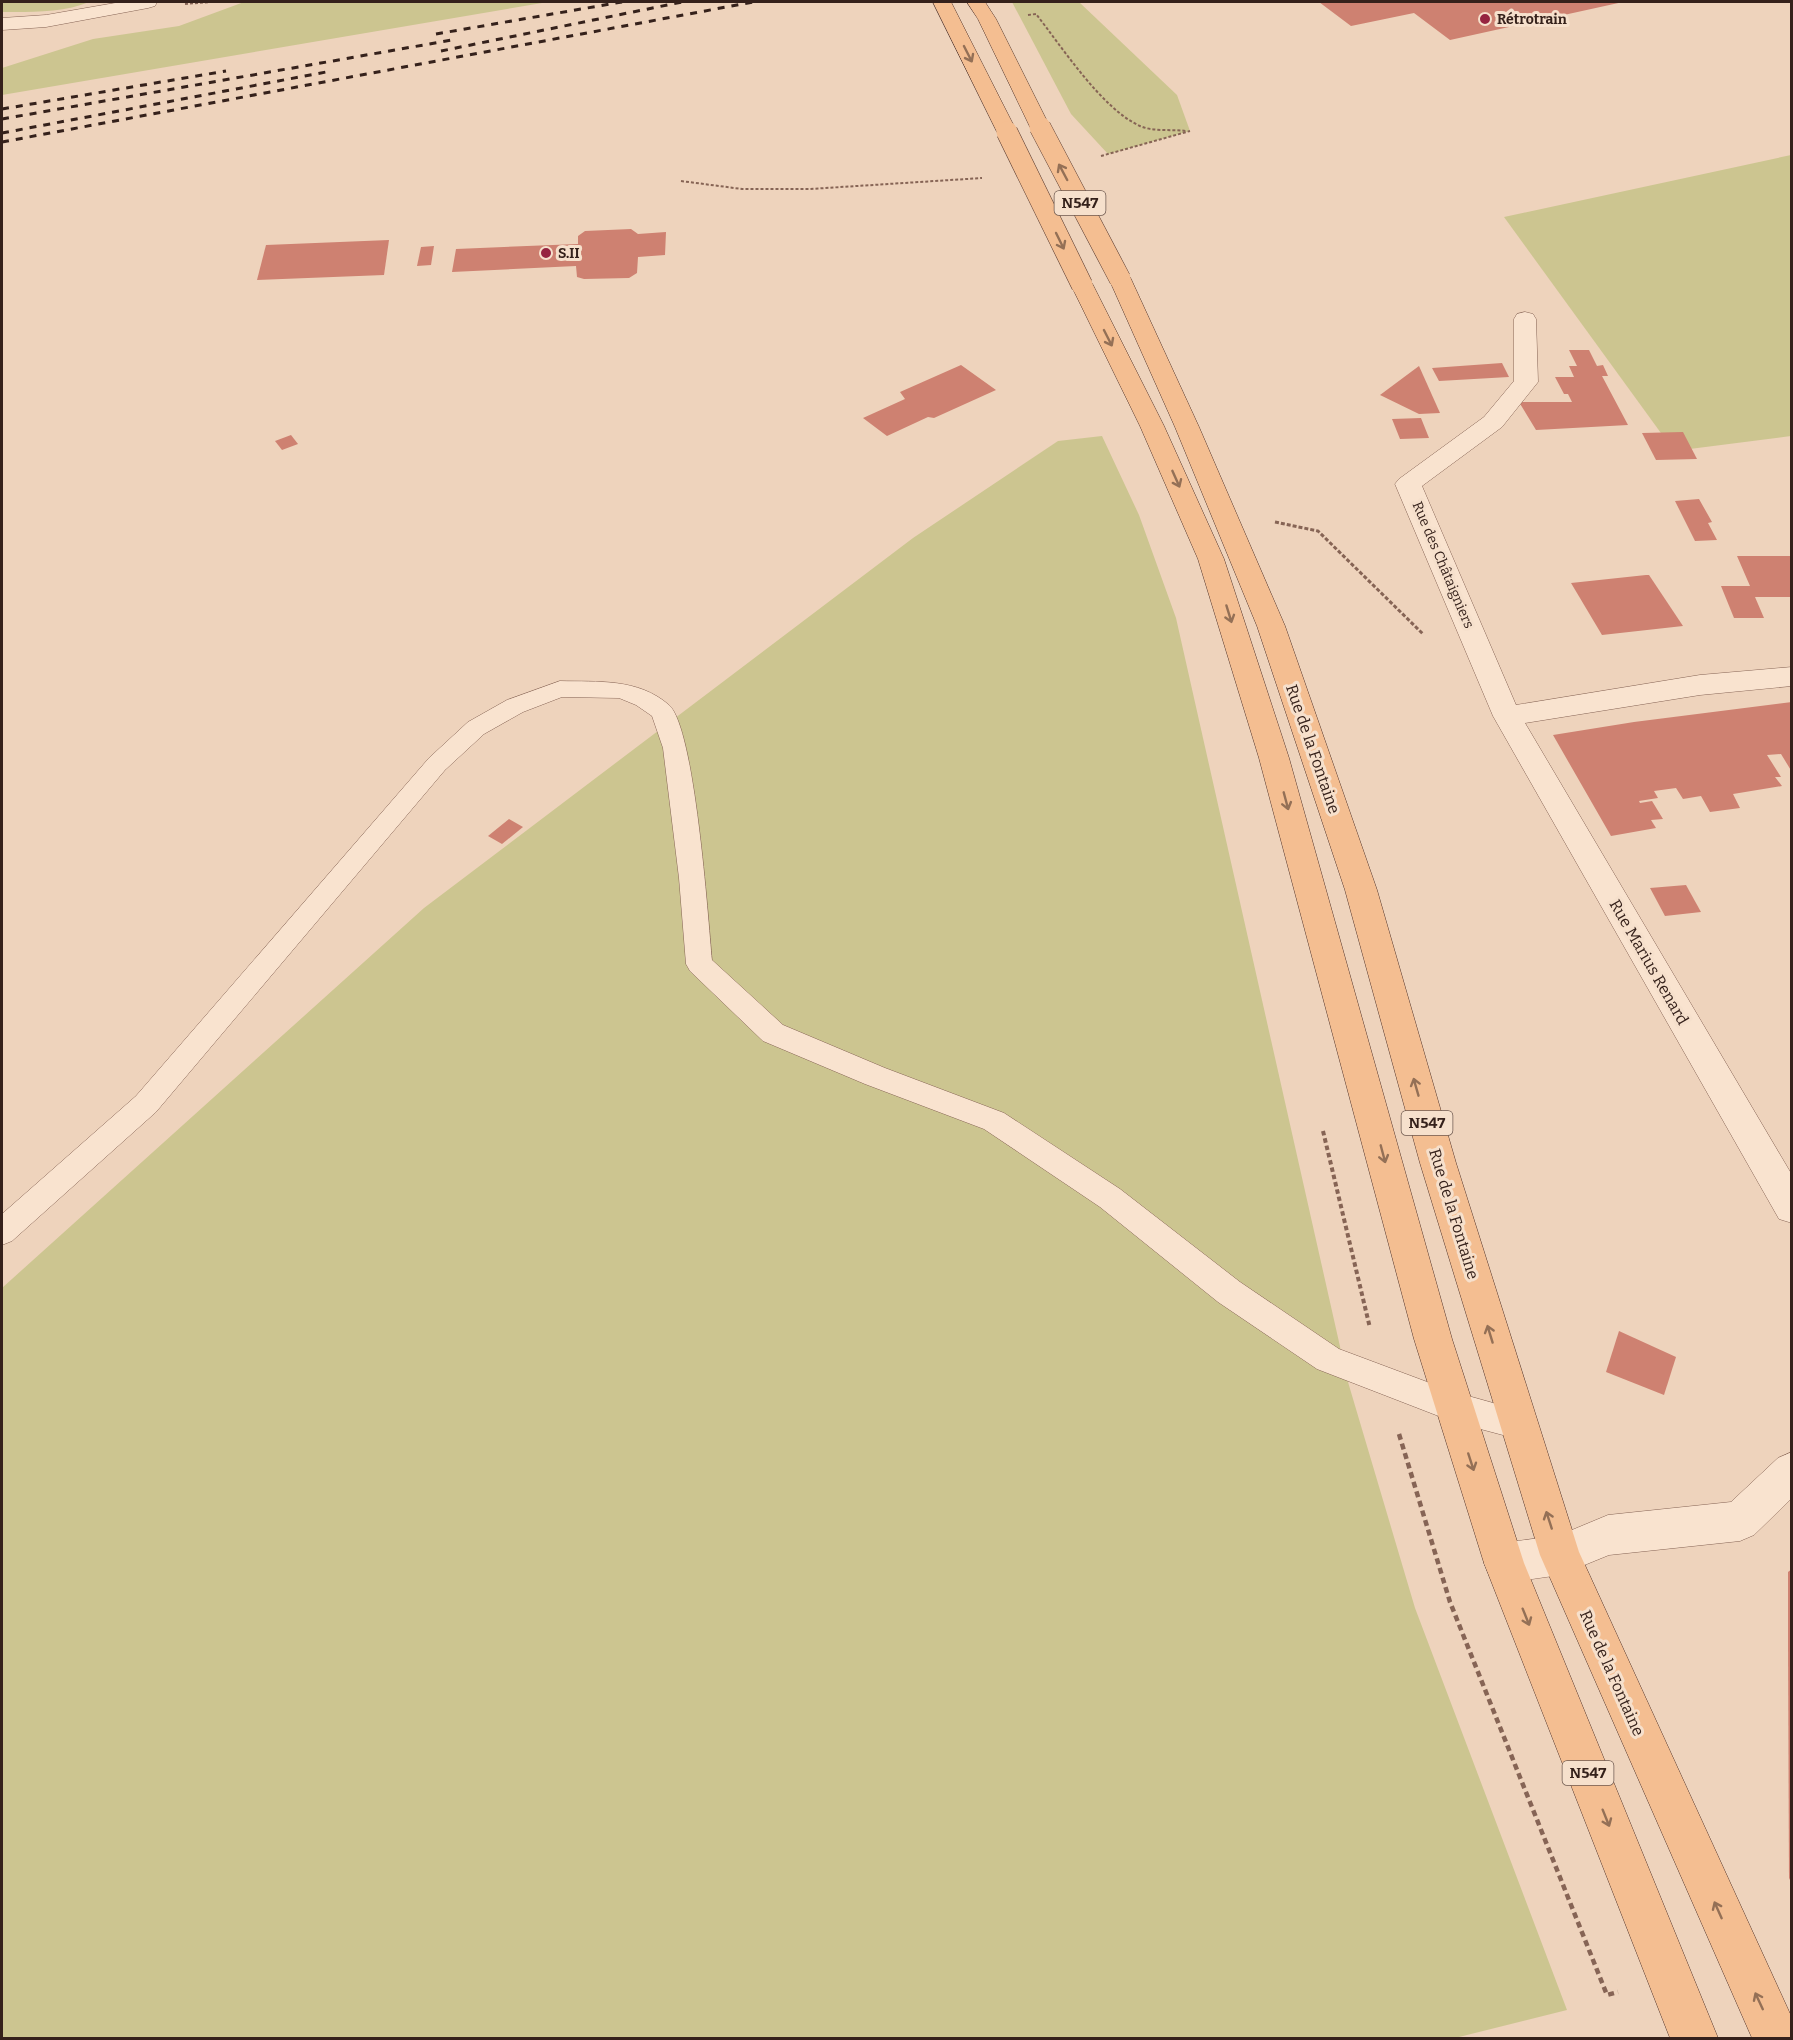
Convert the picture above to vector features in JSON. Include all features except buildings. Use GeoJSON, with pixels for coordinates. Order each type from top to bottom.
{"type":"FeatureCollection","features":[{"type":"Feature","properties":{"kind":"main road","name":"N547"},"geometry":{"type":"LineString","coordinates":[[942,2],[1152,426],[1211,559],[1274,758],[1433,1339],[1504,1563],[1694,2038]]}},
{"type":"Feature","properties":{"kind":"main road","name":"N547"},"geometry":{"type":"LineString","coordinates":[[976,2],[987,19]]}},
{"type":"Feature","properties":{"kind":"main road","name":"Rue de la Fontaine"},"geometry":{"type":"LineString","coordinates":[[987,19],[1040,127],[1120,279],[1271,626],[1361,890],[1438,1163],[1560,1555],[1776,2038]]}},
{"type":"Feature","properties":{"kind":"street"},"geometry":{"type":"LineString","coordinates":[[2,24],[46,21],[117,5],[148,2]]}},
{"type":"Feature","properties":{"kind":"street","name":"Rue des Châtaigniers"},"geometry":{"type":"LineString","coordinates":[[1507,716],[1408,484],[1492,422],[1526,382],[1525,319]]}},
{"type":"Feature","properties":{"kind":"street"},"geometry":{"type":"LineString","coordinates":[[1507,716],[1700,685],[1791,676]]}},
{"type":"Feature","properties":{"kind":"street","name":"Rue Marius Renard"},"geometry":{"type":"LineString","coordinates":[[1507,716],[1791,1208]]}},
{"type":"Feature","properties":{"kind":"street"},"geometry":{"type":"LineString","coordinates":[[1504,1563],[1560,1555],[1608,1535],[1740,1521],[1791,1471]]}},
{"type":"Feature","properties":{"kind":"lane"},"geometry":{"type":"LineString","coordinates":[[2,1232],[146,1104],[437,764],[476,728],[515,706],[561,689],[622,690],[644,699],[662,712],[675,748],[692,878],[699,964],[773,1033],[875,1076],[994,1121],[1110,1198],[1229,1292],[1328,1359],[1454,1407],[1518,1424]]}},
{"type":"Feature","properties":{"kind":"path"},"geometry":{"type":"LineString","coordinates":[[987,19],[1036,14],[1091,83],[1128,120],[1143,127],[1190,131],[1096,157]]}},
{"type":"Feature","properties":{"kind":"path"},"geometry":{"type":"LineString","coordinates":[[681,181],[742,189],[798,189],[992,177]]}},
{"type":"Feature","properties":{"kind":"path"},"geometry":{"type":"LineString","coordinates":[[1227,522],[1263,520],[1318,531],[1430,640]]}},
{"type":"Feature","properties":{"kind":"shaded area"},"geometry":{"type":"Polygon","coordinates":[[[2,2],[89,2],[58,10],[2,12],[2,2]]]}},
{"type":"Feature","properties":{"kind":"shaded area"},"geometry":{"type":"Polygon","coordinates":[[[244,2],[548,2],[2,95],[2,68],[93,39],[179,26],[244,2]]]}},
{"type":"Feature","properties":{"kind":"shaded area"},"geometry":{"type":"Polygon","coordinates":[[[1012,2],[1079,2],[1177,95],[1190,131],[1108,154],[1071,114],[1012,2]]]}},
{"type":"Feature","properties":{"kind":"shaded area"},"geometry":{"type":"Polygon","coordinates":[[[1791,155],[1791,436],[1674,451],[1504,217],[1791,155]]]}},
{"type":"Feature","properties":{"kind":"shaded area"},"geometry":{"type":"Polygon","coordinates":[[[1102,436],[1139,515],[1176,618],[1348,1382],[1415,1608],[1567,2010],[1455,2038],[2,2038],[2,1288],[424,908],[913,538],[1058,441],[1102,436]]]}},
{"type":"Feature","properties":{"kind":"railway"},"geometry":{"type":"LineString","coordinates":[[436,34],[622,2]]}},
{"type":"Feature","properties":{"kind":"railway"},"geometry":{"type":"LineString","coordinates":[[441,51],[682,2]]}},
{"type":"Feature","properties":{"kind":"railway"},"geometry":{"type":"LineString","coordinates":[[2,142],[753,2]]}},
{"type":"Feature","properties":{"kind":"railway"},"geometry":{"type":"LineString","coordinates":[[2,119],[452,40]]}},
{"type":"Feature","properties":{"kind":"railway"},"geometry":{"type":"LineString","coordinates":[[2,109],[226,71]]}},
{"type":"Feature","properties":{"kind":"railway"},"geometry":{"type":"LineString","coordinates":[[2,133],[326,72]]}},
{"type":"Feature","properties":{"kind":"place","name":"Rétrotrain"},"geometry":{"type":"Point","coordinates":[1485,19]}},
{"type":"Feature","properties":{"kind":"place","name":"S.II"},"geometry":{"type":"Point","coordinates":[546,253]}}]}
